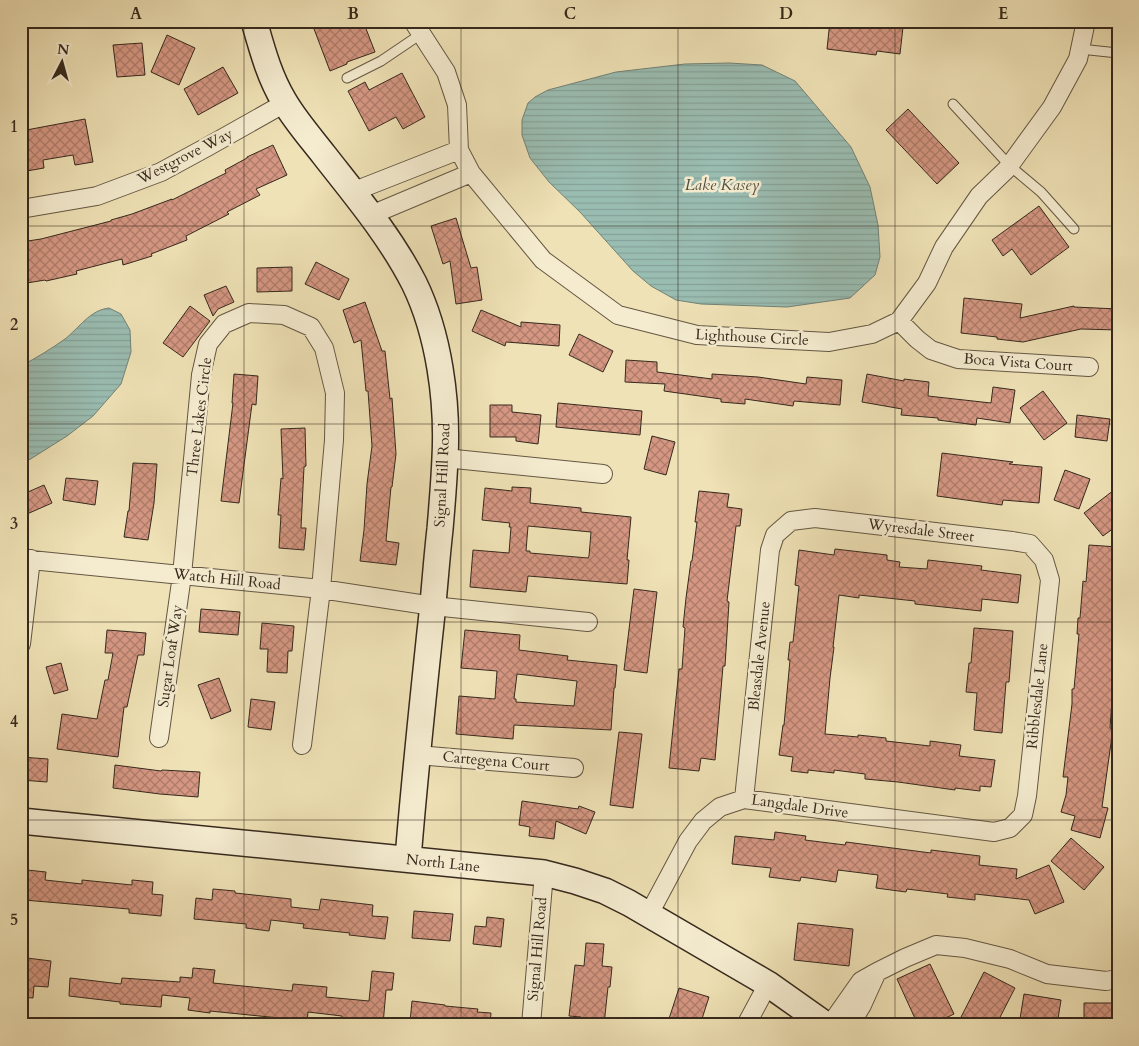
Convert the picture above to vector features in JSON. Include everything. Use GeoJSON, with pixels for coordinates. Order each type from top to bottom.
{"type":"FeatureCollection","features":[{"type":"Feature","properties":{"kind":"street","name":"Signal Hill Road"},"geometry":{"type":"LineString","coordinates":[[254,21],[270,73],[285,102],[371,215],[414,284],[424,308],[438,359],[446,424],[446,458],[408,859]]}},
{"type":"Feature","properties":{"kind":"street","name":"Lighthouse Circle"},"geometry":{"type":"LineString","coordinates":[[417,28],[446,72],[456,105],[459,150],[470,173],[543,260],[618,315],[697,336],[829,342],[872,334],[899,321],[927,283],[944,247],[979,196],[1010,166],[1052,107],[1078,59],[1086,21]]}},
{"type":"Feature","properties":{"kind":"street","name":"Westgrove Way"},"geometry":{"type":"LineString","coordinates":[[21,210],[97,196],[161,172],[285,102]]}},
{"type":"Feature","properties":{"kind":"street"},"geometry":{"type":"LineString","coordinates":[[352,192],[459,150]]}},
{"type":"Feature","properties":{"kind":"street"},"geometry":{"type":"LineString","coordinates":[[371,215],[470,173]]}},
{"type":"Feature","properties":{"kind":"street","name":"Three Lakes Circle"},"geometry":{"type":"LineString","coordinates":[[182,574],[201,375],[208,344],[224,324],[249,313],[284,314],[311,327],[324,348],[336,393],[334,440],[321,589],[302,745]]}},
{"type":"Feature","properties":{"kind":"street","name":"Boca Vista Court"},"geometry":{"type":"LineString","coordinates":[[899,321],[916,339],[931,350],[958,359],[1090,367]]}},
{"type":"Feature","properties":{"kind":"street"},"geometry":{"type":"LineString","coordinates":[[446,458],[602,474]]}},
{"type":"Feature","properties":{"kind":"street","name":"Wyresdale Street"},"geometry":{"type":"LineString","coordinates":[[791,521],[815,518],[1012,541],[1030,544],[1044,560]]}},
{"type":"Feature","properties":{"kind":"street","name":"Bleasdale Avenue"},"geometry":{"type":"LineString","coordinates":[[744,799],[770,550],[775,535],[791,521]]}},
{"type":"Feature","properties":{"kind":"street"},"geometry":{"type":"LineString","coordinates":[[21,644],[26,559]]}},
{"type":"Feature","properties":{"kind":"street","name":"Watch Hill Road"},"geometry":{"type":"LineString","coordinates":[[26,559],[321,589],[433,606],[588,622]]}},
{"type":"Feature","properties":{"kind":"street","name":"Ribblesdale Lane"},"geometry":{"type":"LineString","coordinates":[[1010,828],[1023,815],[1027,796],[1050,580],[1044,560]]}},
{"type":"Feature","properties":{"kind":"street","name":"Sugar Loaf Way"},"geometry":{"type":"LineString","coordinates":[[159,738],[182,574]]}},
{"type":"Feature","properties":{"kind":"street","name":"Cartegena Court"},"geometry":{"type":"LineString","coordinates":[[417,755],[574,768]]}},
{"type":"Feature","properties":{"kind":"street","name":"Langdale Drive"},"geometry":{"type":"LineString","coordinates":[[650,914],[688,841],[703,821],[720,807],[744,799],[994,832],[1010,828]]}},
{"type":"Feature","properties":{"kind":"street","name":"North Lane"},"geometry":{"type":"LineString","coordinates":[[21,821],[544,873],[576,881],[606,891],[650,914],[768,984],[826,1025]]}},
{"type":"Feature","properties":{"kind":"street","name":"Signal Hill Road"},"geometry":{"type":"LineString","coordinates":[[531,1025],[544,873]]}},
{"type":"Feature","properties":{"kind":"street"},"geometry":{"type":"LineString","coordinates":[[830,1025],[862,981],[876,972],[936,945],[965,948],[1010,959],[1048,974],[1106,981],[1118,979]]}},
{"type":"Feature","properties":{"kind":"street"},"geometry":{"type":"LineString","coordinates":[[850,1025],[862,1004],[876,972]]}},
{"type":"Feature","properties":{"kind":"street"},"geometry":{"type":"LineString","coordinates":[[746,1025],[768,984]]}},
{"type":"Feature","properties":{"kind":"lane"},"geometry":{"type":"LineString","coordinates":[[347,78],[381,61],[417,28]]}},
{"type":"Feature","properties":{"kind":"lane"},"geometry":{"type":"LineString","coordinates":[[1080,49],[1118,53]]}},
{"type":"Feature","properties":{"kind":"lane"},"geometry":{"type":"LineString","coordinates":[[954,104],[1010,166],[1041,192],[1074,229]]}},
{"type":"Feature","properties":{"kind":"water","name":"Lake Kasey"},"geometry":{"type":"Polygon","coordinates":[[[729,63],[762,65],[795,81],[851,147],[870,187],[878,225],[880,257],[875,275],[850,298],[787,307],[701,304],[676,300],[651,286],[633,271],[580,212],[549,182],[530,158],[522,135],[522,120],[528,103],[548,90],[616,72],[685,64],[729,63]]]}},
{"type":"Feature","properties":{"kind":"water"},"geometry":{"type":"Polygon","coordinates":[[[109,308],[121,314],[130,330],[131,352],[121,384],[93,416],[67,436],[21,465],[21,366],[65,339],[96,312],[109,308]]]}},
{"type":"Feature","properties":{"kind":"building"},"geometry":{"type":"Polygon","coordinates":[[[311,21],[363,21],[375,52],[347,62],[347,64],[330,71],[311,21]]]}},
{"type":"Feature","properties":{"kind":"building"},"geometry":{"type":"Polygon","coordinates":[[[830,21],[859,21],[903,27],[900,54],[877,51],[876,55],[827,49],[830,21]]]}},
{"type":"Feature","properties":{"kind":"building"},"geometry":{"type":"Polygon","coordinates":[[[167,35],[195,48],[179,85],[151,72],[167,35]]]}},
{"type":"Feature","properties":{"kind":"building"},"geometry":{"type":"Polygon","coordinates":[[[142,43],[145,75],[117,77],[113,45],[142,43]]]}},
{"type":"Feature","properties":{"kind":"building"},"geometry":{"type":"Polygon","coordinates":[[[223,67],[238,93],[198,115],[184,89],[223,67]]]}},
{"type":"Feature","properties":{"kind":"building"},"geometry":{"type":"Polygon","coordinates":[[[402,73],[425,117],[403,129],[396,117],[369,131],[348,91],[365,82],[369,90],[402,73]]]}},
{"type":"Feature","properties":{"kind":"building"},"geometry":{"type":"Polygon","coordinates":[[[908,109],[959,163],[937,184],[886,130],[908,109]]]}},
{"type":"Feature","properties":{"kind":"building"},"geometry":{"type":"Polygon","coordinates":[[[85,119],[93,162],[75,165],[73,155],[43,160],[44,168],[21,172],[21,131],[85,119]]]}},
{"type":"Feature","properties":{"kind":"building"},"geometry":{"type":"Polygon","coordinates":[[[273,145],[287,175],[256,189],[260,195],[227,212],[229,214],[186,236],[187,240],[151,254],[152,256],[123,265],[122,259],[76,271],[77,274],[21,284],[21,242],[41,239],[111,221],[172,200],[226,173],[225,170],[273,145]]]}},
{"type":"Feature","properties":{"kind":"building"},"geometry":{"type":"Polygon","coordinates":[[[1039,206],[1069,247],[1031,275],[1012,249],[1003,256],[992,240],[1039,206]]]}},
{"type":"Feature","properties":{"kind":"building"},"geometry":{"type":"Polygon","coordinates":[[[456,218],[471,268],[477,267],[482,300],[456,304],[450,261],[443,264],[431,226],[456,218]]]}},
{"type":"Feature","properties":{"kind":"building"},"geometry":{"type":"Polygon","coordinates":[[[316,262],[349,279],[339,300],[305,284],[316,262]]]}},
{"type":"Feature","properties":{"kind":"building"},"geometry":{"type":"Polygon","coordinates":[[[292,267],[292,291],[257,292],[257,268],[292,267]]]}},
{"type":"Feature","properties":{"kind":"building"},"geometry":{"type":"Polygon","coordinates":[[[226,286],[234,302],[218,309],[213,316],[204,295],[226,286]]]}},
{"type":"Feature","properties":{"kind":"building"},"geometry":{"type":"Polygon","coordinates":[[[964,298],[1022,304],[1020,318],[1074,306],[1118,309],[1118,330],[1081,329],[1023,342],[961,333],[964,298]]]}},
{"type":"Feature","properties":{"kind":"building"},"geometry":{"type":"Polygon","coordinates":[[[365,302],[382,351],[385,351],[390,399],[392,398],[396,454],[386,541],[399,543],[396,565],[360,561],[372,446],[368,391],[366,391],[361,340],[354,343],[343,310],[365,302]]]}},
{"type":"Feature","properties":{"kind":"building"},"geometry":{"type":"Polygon","coordinates":[[[190,306],[210,321],[183,357],[163,343],[190,306]]]}},
{"type":"Feature","properties":{"kind":"building"},"geometry":{"type":"Polygon","coordinates":[[[481,310],[521,327],[521,322],[560,325],[559,346],[506,342],[505,346],[472,331],[481,310]]]}},
{"type":"Feature","properties":{"kind":"building"},"geometry":{"type":"Polygon","coordinates":[[[579,334],[613,351],[603,372],[569,355],[579,334]]]}},
{"type":"Feature","properties":{"kind":"building"},"geometry":{"type":"Polygon","coordinates":[[[626,360],[657,362],[657,372],[712,379],[712,374],[758,377],[806,384],[807,377],[842,380],[840,405],[794,401],[793,406],[745,399],[745,404],[721,402],[721,399],[664,391],[665,384],[625,382],[626,360]]]}},
{"type":"Feature","properties":{"kind":"building"},"geometry":{"type":"Polygon","coordinates":[[[234,374],[258,376],[256,405],[252,404],[239,503],[221,501],[233,403],[234,374]]]}},
{"type":"Feature","properties":{"kind":"building"},"geometry":{"type":"Polygon","coordinates":[[[867,374],[904,381],[904,379],[929,382],[928,396],[991,403],[993,387],[1015,390],[1010,423],[977,418],[976,425],[938,420],[938,418],[901,415],[902,409],[862,402],[867,374]]]}},
{"type":"Feature","properties":{"kind":"building"},"geometry":{"type":"Polygon","coordinates":[[[1043,391],[1067,423],[1044,440],[1020,408],[1043,391]]]}},
{"type":"Feature","properties":{"kind":"building"},"geometry":{"type":"Polygon","coordinates":[[[558,403],[642,411],[640,435],[556,427],[558,403]]]}},
{"type":"Feature","properties":{"kind":"building"},"geometry":{"type":"Polygon","coordinates":[[[490,405],[512,405],[512,412],[541,415],[538,444],[516,441],[516,437],[490,437],[490,405]]]}},
{"type":"Feature","properties":{"kind":"building"},"geometry":{"type":"Polygon","coordinates":[[[1077,415],[1110,419],[1107,441],[1075,437],[1077,415]]]}},
{"type":"Feature","properties":{"kind":"building"},"geometry":{"type":"Polygon","coordinates":[[[305,428],[306,466],[304,467],[301,528],[306,528],[304,550],[279,548],[281,515],[278,515],[281,478],[283,479],[281,429],[305,428]]]}},
{"type":"Feature","properties":{"kind":"building"},"geometry":{"type":"Polygon","coordinates":[[[652,436],[675,442],[666,475],[644,469],[652,436]]]}},
{"type":"Feature","properties":{"kind":"building"},"geometry":{"type":"Polygon","coordinates":[[[942,453],[1013,462],[1009,464],[1042,467],[1039,503],[1003,500],[1002,505],[937,496],[942,453]]]}},
{"type":"Feature","properties":{"kind":"building"},"geometry":{"type":"Polygon","coordinates":[[[133,463],[157,464],[154,503],[148,540],[124,537],[129,511],[133,463]]]}},
{"type":"Feature","properties":{"kind":"building"},"geometry":{"type":"Polygon","coordinates":[[[1065,470],[1090,479],[1079,509],[1054,500],[1065,470]]]}},
{"type":"Feature","properties":{"kind":"building"},"geometry":{"type":"Polygon","coordinates":[[[66,478],[98,481],[95,505],[63,500],[66,478]]]}},
{"type":"Feature","properties":{"kind":"building"},"geometry":{"type":"Polygon","coordinates":[[[44,485],[52,503],[27,514],[21,502],[21,495],[44,485]]]}},
{"type":"Feature","properties":{"kind":"building"},"geometry":{"type":"Polygon","coordinates":[[[512,487],[531,488],[530,503],[581,508],[581,512],[631,517],[627,584],[528,576],[526,592],[470,587],[473,550],[509,553],[510,523],[482,520],[485,488],[512,491],[512,487]],[[528,526],[526,551],[530,551],[530,553],[588,558],[591,532],[528,526]]]}},
{"type":"Feature","properties":{"kind":"building"},"geometry":{"type":"Polygon","coordinates":[[[1118,487],[1118,525],[1103,536],[1084,513],[1118,487]]]}},
{"type":"Feature","properties":{"kind":"building"},"geometry":{"type":"Polygon","coordinates":[[[699,491],[729,494],[727,507],[742,509],[740,526],[736,526],[727,601],[729,602],[725,666],[723,666],[715,760],[701,758],[699,771],[669,768],[679,669],[682,669],[685,628],[683,627],[697,522],[695,522],[699,491]]]}},
{"type":"Feature","properties":{"kind":"building"},"geometry":{"type":"Polygon","coordinates":[[[1089,545],[1118,547],[1118,678],[1117,687],[1113,687],[1110,728],[1113,729],[1102,807],[1108,808],[1100,838],[1071,830],[1075,816],[1061,812],[1066,795],[1068,777],[1063,777],[1072,704],[1072,689],[1074,689],[1079,634],[1077,634],[1078,618],[1080,618],[1083,581],[1086,582],[1089,545]]]}},
{"type":"Feature","properties":{"kind":"building"},"geometry":{"type":"Polygon","coordinates":[[[835,549],[887,555],[887,560],[900,562],[899,567],[927,569],[928,560],[982,566],[981,570],[1021,575],[1018,603],[982,599],[981,611],[915,604],[915,601],[859,595],[859,598],[839,595],[825,734],[886,738],[886,741],[930,746],[930,741],[961,745],[959,756],[995,760],[991,787],[980,786],[980,791],[955,788],[955,790],[865,779],[865,774],[834,770],[834,773],[808,770],[808,773],[791,771],[793,757],[779,755],[784,725],[790,642],[793,642],[799,586],[795,585],[799,550],[834,555],[835,549]]]}},
{"type":"Feature","properties":{"kind":"building"},"geometry":{"type":"Polygon","coordinates":[[[634,589],[657,592],[647,673],[624,670],[634,589]]]}},
{"type":"Feature","properties":{"kind":"building"},"geometry":{"type":"Polygon","coordinates":[[[201,609],[240,612],[238,635],[199,632],[201,609]]]}},
{"type":"Feature","properties":{"kind":"building"},"geometry":{"type":"Polygon","coordinates":[[[262,623],[294,626],[292,651],[288,651],[287,673],[267,672],[268,649],[260,649],[262,623]]]}},
{"type":"Feature","properties":{"kind":"building"},"geometry":{"type":"Polygon","coordinates":[[[974,628],[1013,631],[1002,733],[974,730],[977,693],[966,692],[974,628]]]}},
{"type":"Feature","properties":{"kind":"building"},"geometry":{"type":"Polygon","coordinates":[[[107,630],[146,633],[144,655],[138,655],[127,707],[124,707],[118,757],[57,749],[62,714],[97,719],[105,680],[108,680],[113,653],[105,653],[107,630]]]}},
{"type":"Feature","properties":{"kind":"building"},"geometry":{"type":"Polygon","coordinates":[[[465,630],[520,635],[519,650],[568,656],[567,660],[617,665],[611,730],[514,725],[513,739],[456,734],[459,696],[495,699],[497,671],[461,668],[465,630]],[[517,674],[514,699],[516,699],[516,702],[574,706],[577,681],[517,674]]]}},
{"type":"Feature","properties":{"kind":"building"},"geometry":{"type":"Polygon","coordinates":[[[61,663],[68,690],[54,694],[46,667],[61,663]]]}},
{"type":"Feature","properties":{"kind":"building"},"geometry":{"type":"Polygon","coordinates":[[[219,678],[231,711],[211,719],[198,685],[219,678]]]}},
{"type":"Feature","properties":{"kind":"building"},"geometry":{"type":"Polygon","coordinates":[[[251,699],[275,702],[271,730],[248,727],[251,699]]]}},
{"type":"Feature","properties":{"kind":"building"},"geometry":{"type":"Polygon","coordinates":[[[619,732],[642,734],[633,808],[610,805],[619,732]]]}},
{"type":"Feature","properties":{"kind":"building"},"geometry":{"type":"Polygon","coordinates":[[[21,757],[48,759],[47,782],[21,780],[21,757]]]}},
{"type":"Feature","properties":{"kind":"building"},"geometry":{"type":"Polygon","coordinates":[[[115,765],[161,771],[200,772],[198,797],[113,788],[115,765]]]}},
{"type":"Feature","properties":{"kind":"building"},"geometry":{"type":"Polygon","coordinates":[[[522,801],[578,809],[579,806],[595,812],[586,834],[556,821],[554,839],[529,836],[530,827],[519,825],[522,801]]]}},
{"type":"Feature","properties":{"kind":"building"},"geometry":{"type":"Polygon","coordinates":[[[775,832],[806,836],[805,840],[845,845],[846,842],[931,853],[931,850],[980,856],[979,865],[1017,869],[1016,879],[1049,865],[1064,902],[1035,914],[1029,900],[975,894],[975,900],[947,897],[948,894],[907,889],[906,892],[876,888],[878,875],[838,870],[836,882],[801,877],[800,881],[769,877],[771,868],[732,864],[735,836],[774,840],[775,832]]]}},
{"type":"Feature","properties":{"kind":"building"},"geometry":{"type":"Polygon","coordinates":[[[1071,838],[1104,867],[1084,890],[1051,861],[1071,838]]]}},
{"type":"Feature","properties":{"kind":"building"},"geometry":{"type":"Polygon","coordinates":[[[27,870],[46,872],[45,880],[82,884],[82,880],[132,885],[132,880],[153,882],[152,894],[163,895],[161,916],[129,913],[129,909],[24,900],[27,870]]]}},
{"type":"Feature","properties":{"kind":"building"},"geometry":{"type":"Polygon","coordinates":[[[213,889],[291,899],[291,907],[319,910],[321,899],[373,905],[372,916],[388,917],[385,939],[303,928],[304,924],[271,920],[269,931],[246,928],[246,924],[194,919],[196,898],[212,900],[213,889]]]}},
{"type":"Feature","properties":{"kind":"building"},"geometry":{"type":"Polygon","coordinates":[[[414,911],[453,914],[450,941],[412,938],[414,911]]]}},
{"type":"Feature","properties":{"kind":"building"},"geometry":{"type":"Polygon","coordinates":[[[487,917],[504,919],[501,947],[473,944],[475,926],[486,927],[487,917]]]}},
{"type":"Feature","properties":{"kind":"building"},"geometry":{"type":"Polygon","coordinates":[[[798,923],[853,929],[849,966],[794,960],[798,923]]]}},
{"type":"Feature","properties":{"kind":"building"},"geometry":{"type":"Polygon","coordinates":[[[586,943],[604,944],[602,966],[612,967],[604,1025],[580,1025],[581,1017],[569,1016],[575,965],[584,966],[586,943]]]}},
{"type":"Feature","properties":{"kind":"building"},"geometry":{"type":"Polygon","coordinates":[[[27,958],[51,961],[48,987],[34,986],[33,998],[21,997],[21,969],[26,969],[27,958]]]}},
{"type":"Feature","properties":{"kind":"building"},"geometry":{"type":"Polygon","coordinates":[[[930,964],[954,1014],[931,1025],[918,1025],[897,979],[930,964]]]}},
{"type":"Feature","properties":{"kind":"building"},"geometry":{"type":"Polygon","coordinates":[[[193,968],[215,970],[213,983],[292,991],[293,984],[327,987],[326,997],[369,1001],[372,971],[394,973],[392,990],[386,990],[383,1025],[341,1025],[342,1016],[308,1012],[307,1023],[289,1021],[289,1019],[210,1011],[210,1013],[188,1010],[190,998],[162,995],[161,1007],[120,1004],[120,1002],[69,996],[70,978],[121,984],[122,978],[180,982],[180,977],[192,978],[193,968]]]}},
{"type":"Feature","properties":{"kind":"building"},"geometry":{"type":"Polygon","coordinates":[[[984,972],[1015,988],[996,1025],[967,1025],[959,1021],[984,972]]]}},
{"type":"Feature","properties":{"kind":"building"},"geometry":{"type":"Polygon","coordinates":[[[679,988],[709,997],[700,1025],[667,1025],[679,988]]]}},
{"type":"Feature","properties":{"kind":"building"},"geometry":{"type":"Polygon","coordinates":[[[1024,994],[1061,1000],[1057,1025],[1019,1025],[1024,994]]]}},
{"type":"Feature","properties":{"kind":"building"},"geometry":{"type":"Polygon","coordinates":[[[412,1001],[478,1009],[477,1012],[491,1013],[490,1025],[422,1025],[422,1023],[410,1022],[412,1001]]]}},
{"type":"Feature","properties":{"kind":"building"},"geometry":{"type":"Polygon","coordinates":[[[1084,1003],[1118,1003],[1118,1025],[1084,1025],[1084,1003]]]}}]}
